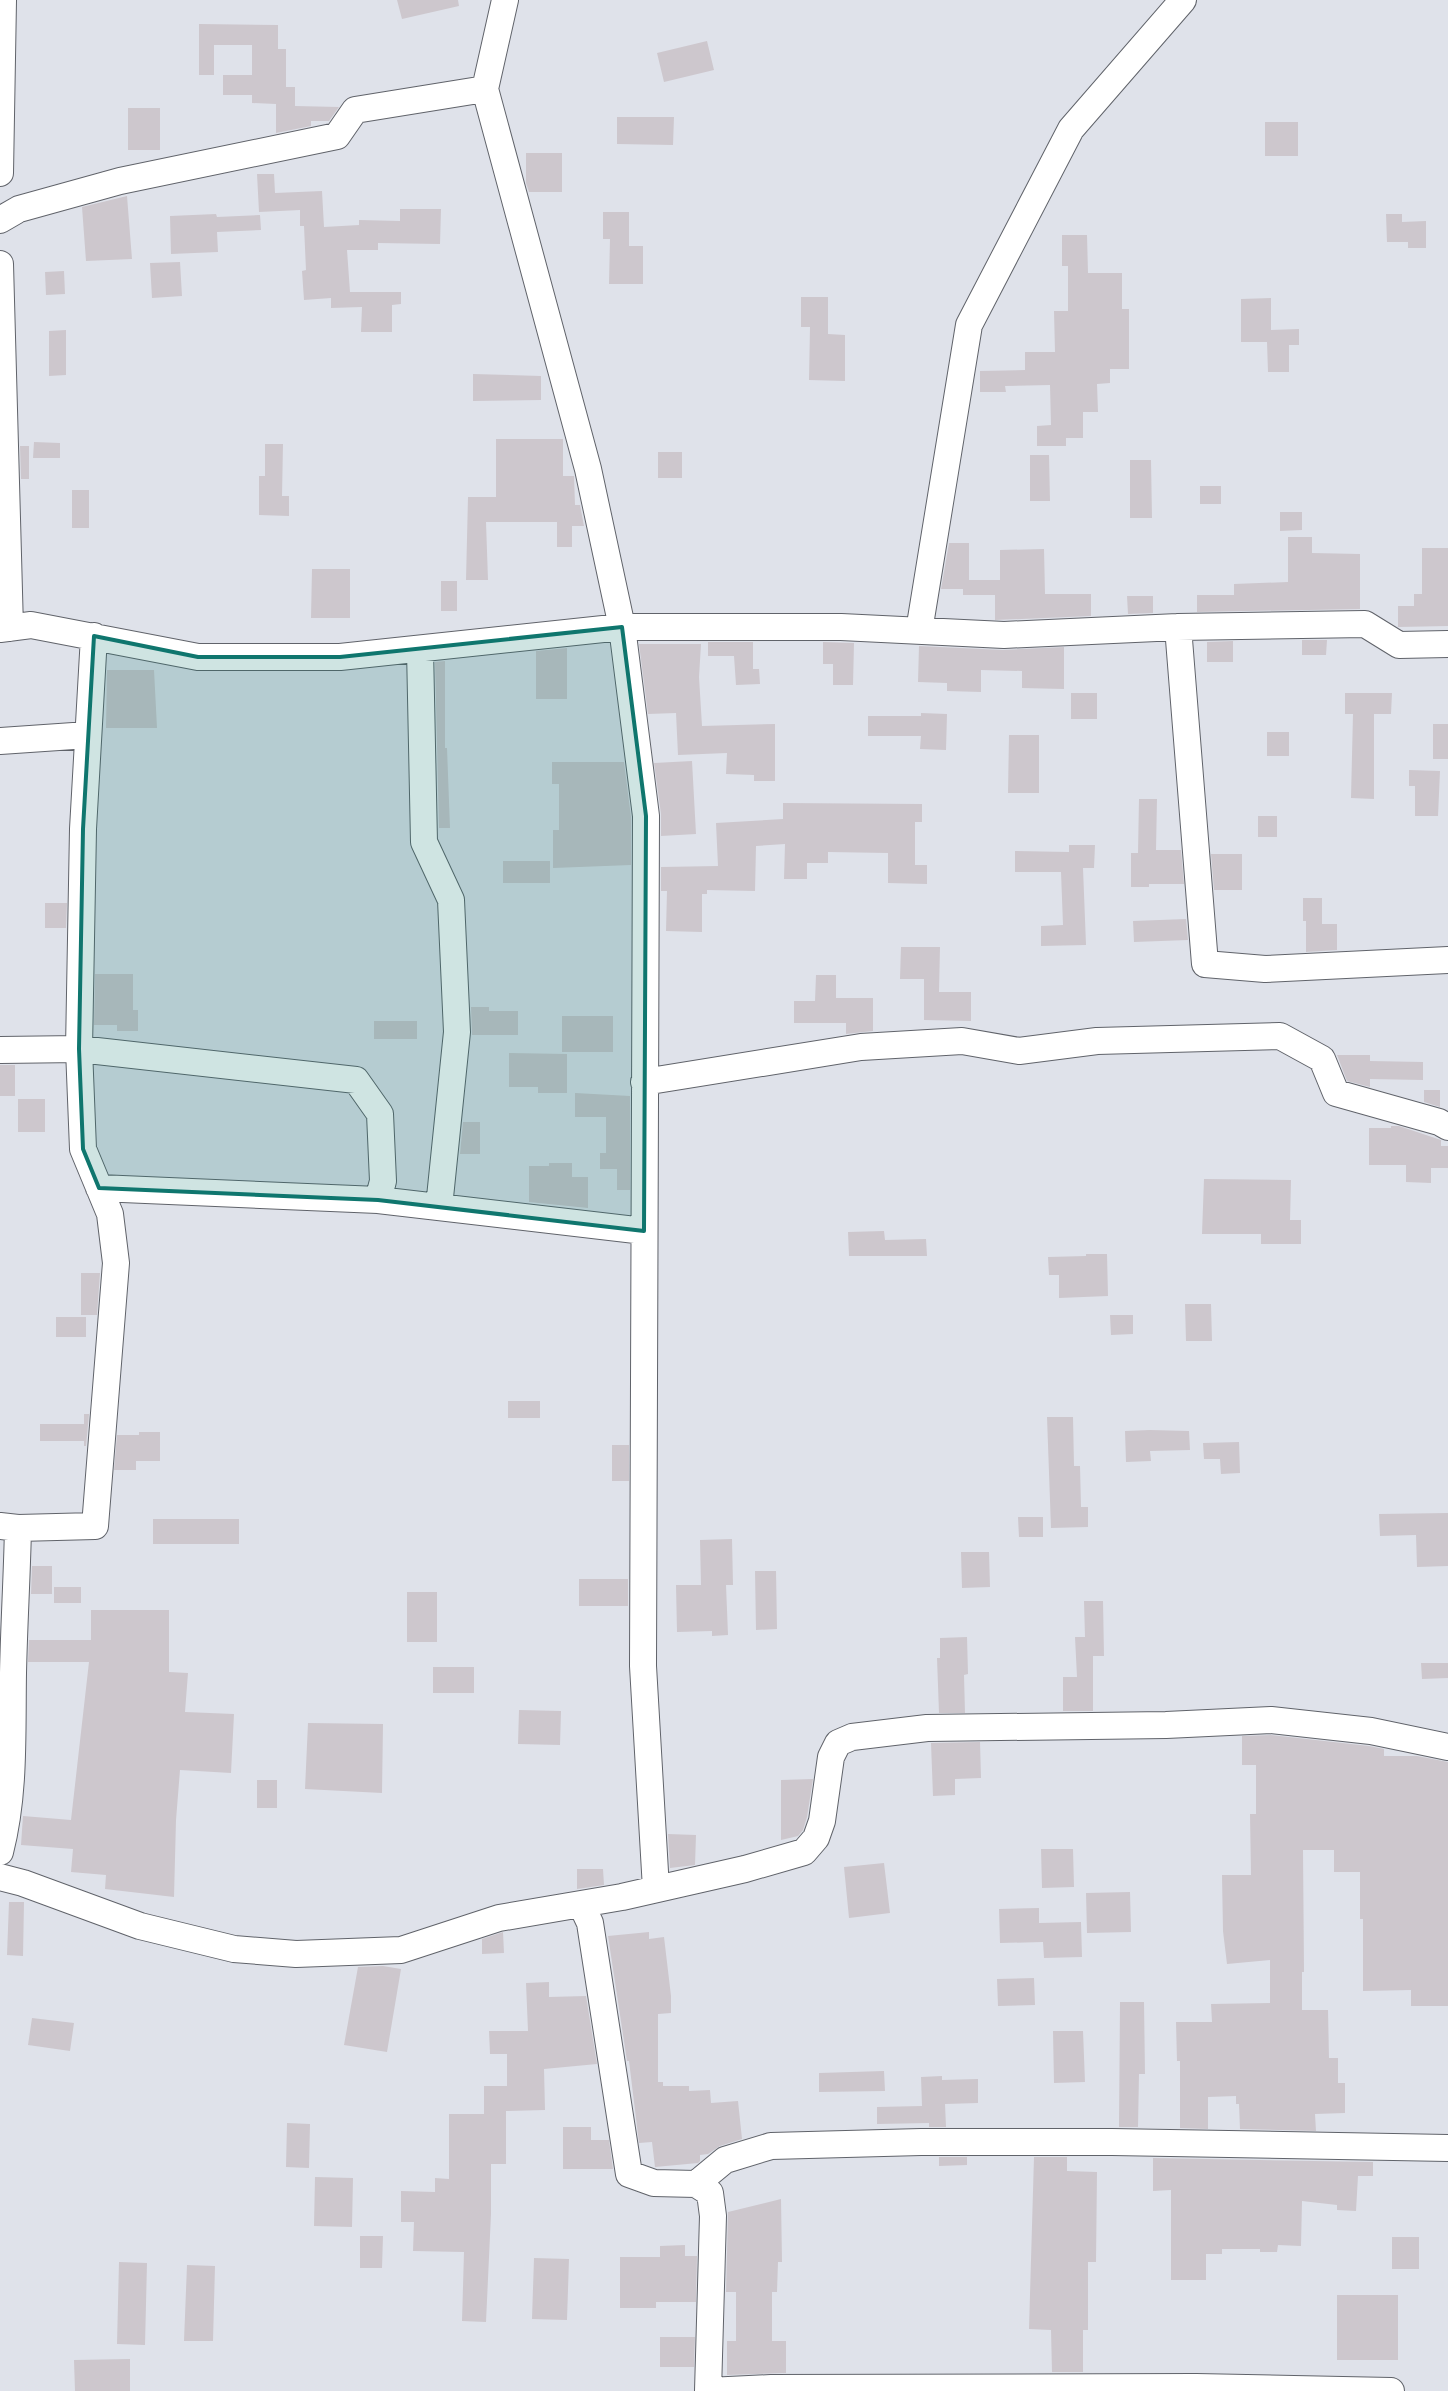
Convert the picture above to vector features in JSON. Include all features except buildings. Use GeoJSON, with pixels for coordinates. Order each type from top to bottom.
{"type":"FeatureCollection","features":[{"type":"Feature","properties":{"kind":"street"},"geometry":{"type":"LineString","coordinates":[[0,173],[3,0]]}},
{"type":"Feature","properties":{"kind":"street"},"geometry":{"type":"LineString","coordinates":[[505,0],[485,88],[588,469],[622,627],[646,816],[643,1666],[656,1889]]}},
{"type":"Feature","properties":{"kind":"street"},"geometry":{"type":"LineString","coordinates":[[919,631],[970,325],[1071,129],[1182,0]]}},
{"type":"Feature","properties":{"kind":"street"},"geometry":{"type":"LineString","coordinates":[[0,220],[19,209],[120,181],[337,136],[355,110],[485,88]]}},
{"type":"Feature","properties":{"kind":"street"},"geometry":{"type":"LineString","coordinates":[[0,264],[5,628],[31,625],[198,657],[340,657],[622,627],[841,626],[1004,635],[1178,627],[1365,624],[1399,645],[1448,644]]}},
{"type":"Feature","properties":{"kind":"street"},"geometry":{"type":"LineString","coordinates":[[1178,627],[1205,964],[1265,969],[1448,960]]}},
{"type":"Feature","properties":{"kind":"street"},"geometry":{"type":"LineString","coordinates":[[0,1852],[5,1832],[13,1749],[9,1527],[95,1526],[116,1263],[110,1214],[83,1149],[79,1049],[83,829],[94,636]]}},
{"type":"Feature","properties":{"kind":"street"},"geometry":{"type":"LineString","coordinates":[[420,649],[424,842],[451,900],[457,1032],[440,1207]]}},
{"type":"Feature","properties":{"kind":"street"},"geometry":{"type":"LineString","coordinates":[[0,741],[88,735]]}},
{"type":"Feature","properties":{"kind":"street"},"geometry":{"type":"LineString","coordinates":[[644,1082],[861,1047],[962,1041],[1020,1052],[1097,1041],[1280,1036],[1322,1059],[1336,1094],[1439,1122],[1448,1127]]}},
{"type":"Feature","properties":{"kind":"street"},"geometry":{"type":"LineString","coordinates":[[0,1050],[79,1049],[356,1080],[380,1114],[383,1181],[378,1200]]}},
{"type":"Feature","properties":{"kind":"street"},"geometry":{"type":"LineString","coordinates":[[99,1188],[378,1200],[644,1231]]}},
{"type":"Feature","properties":{"kind":"street"},"geometry":{"type":"LineString","coordinates":[[0,1877],[23,1883],[140,1926],[234,1949],[296,1954],[401,1950],[499,1918],[582,1906],[745,1869],[804,1852],[816,1838],[822,1821],[831,1757],[838,1743],[852,1737],[927,1728],[1166,1725],[1271,1720],[1371,1731],[1448,1747]]}},
{"type":"Feature","properties":{"kind":"street"},"geometry":{"type":"LineString","coordinates":[[582,1906],[590,1923],[598,1982],[608,2034],[615,2095],[629,2174],[654,2183],[696,2184],[710,2193],[713,2216],[708,2391],[770,2388],[1196,2386],[1391,2391]]}},
{"type":"Feature","properties":{"kind":"street"},"geometry":{"type":"LineString","coordinates":[[696,2184],[725,2160],[771,2146],[921,2142],[1112,2142],[1448,2148]]}},
{"type":"Feature","properties":{"kind":"highlighted area"},"geometry":{"type":"Polygon","coordinates":[[[622,627],[646,816],[644,1231],[378,1200],[99,1188],[83,1149],[79,1049],[83,829],[94,636],[198,657],[340,657],[622,627]]]}}]}
